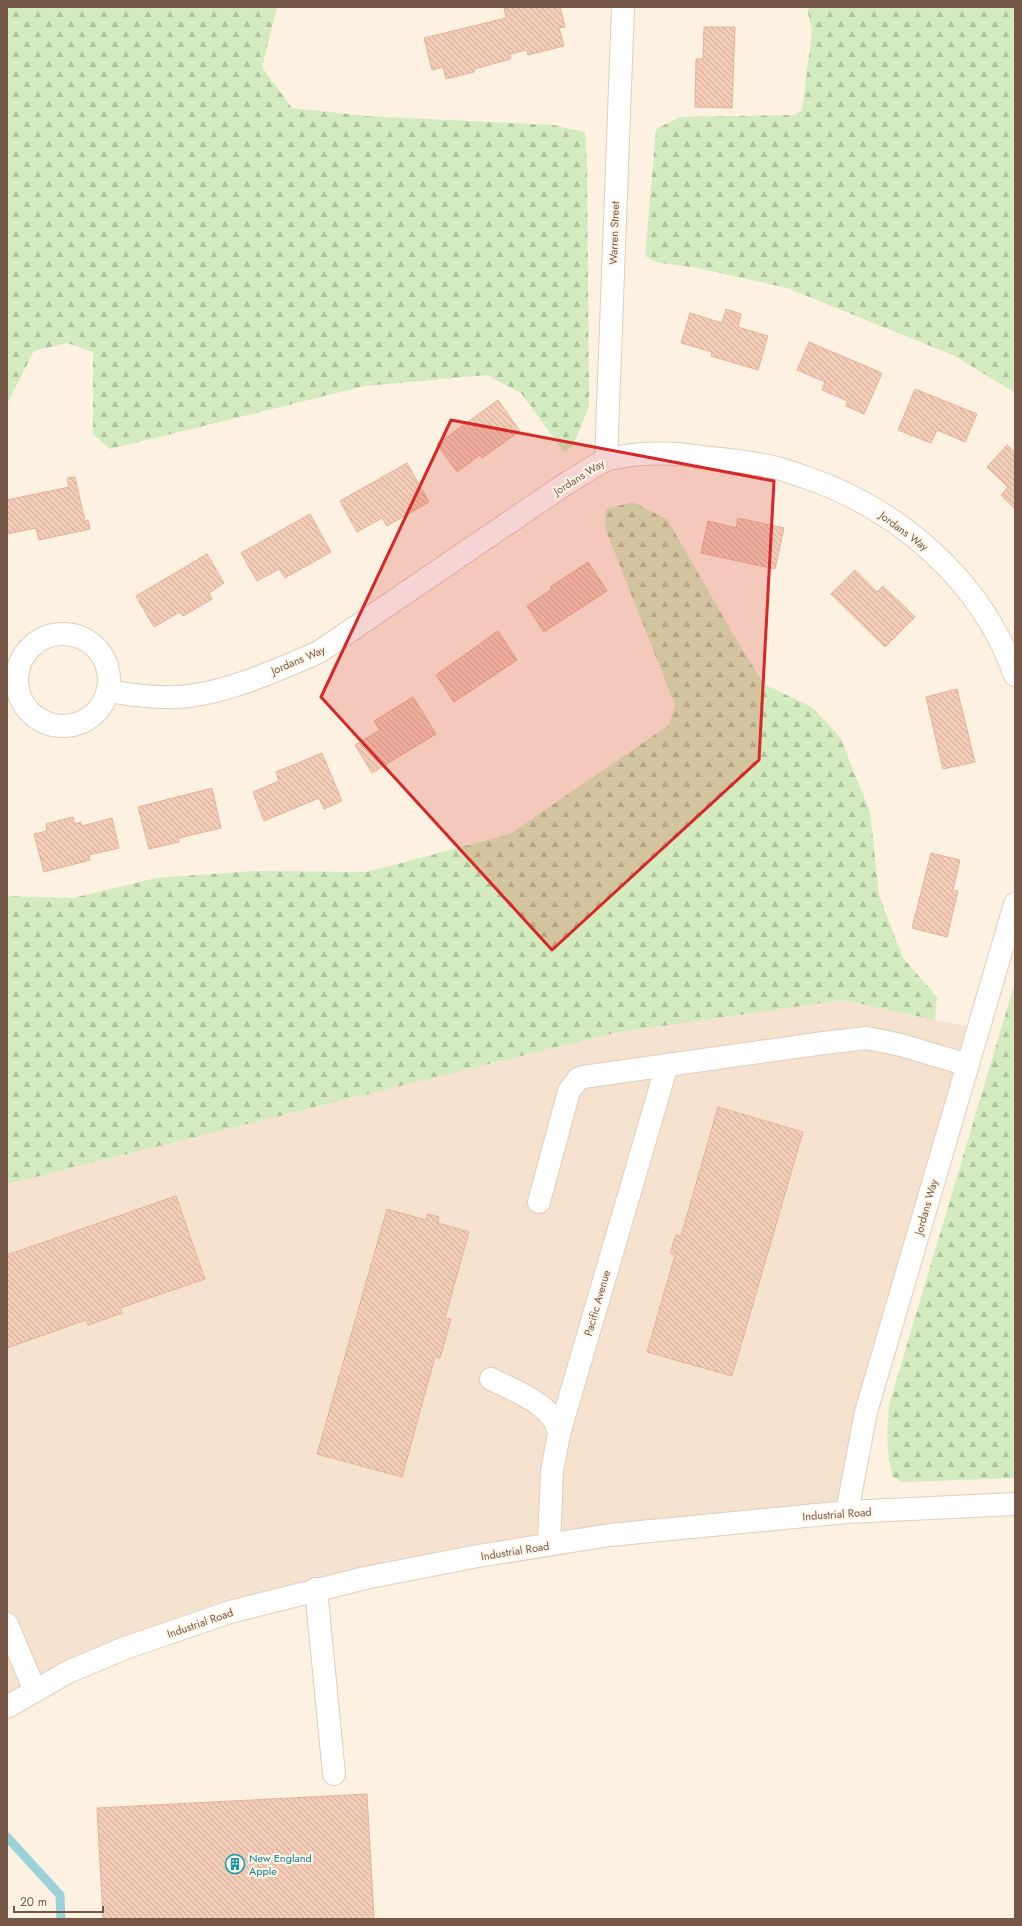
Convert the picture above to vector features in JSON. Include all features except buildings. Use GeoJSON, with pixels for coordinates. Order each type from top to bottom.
{"type":"FeatureCollection","features":[{"type":"Feature","properties":{"kind":"street","name":"Warren Street"},"geometry":{"type":"LineString","coordinates":[[606,460],[623,7]]}},
{"type":"Feature","properties":{"kind":"street","name":"Jordans Way"},"geometry":{"type":"LineString","coordinates":[[108,690],[153,697],[179,697],[208,692],[286,666],[319,652],[564,486],[606,460],[636,454],[663,452],[774,467],[826,484],[852,496],[897,523],[936,556],[959,580],[979,606],[1015,675]]}},
{"type":"Feature","properties":{"kind":"street"},"geometry":{"type":"LineString","coordinates":[[59,634],[75,635],[88,640],[98,650],[106,662],[109,676],[108,690],[102,704],[93,715],[81,722],[67,726],[51,724],[36,718],[25,706],[18,692],[17,676],[24,656],[31,647],[43,638],[59,634]]}},
{"type":"Feature","properties":{"kind":"street","name":"Jordans Way"},"geometry":{"type":"LineString","coordinates":[[847,1512],[866,1412],[1015,904]]}},
{"type":"Feature","properties":{"kind":"street"},"geometry":{"type":"LineString","coordinates":[[538,1202],[572,1085],[584,1077],[824,1042],[867,1038],[901,1045],[968,1066]]}},
{"type":"Feature","properties":{"kind":"street","name":"Pacific Avenue"},"geometry":{"type":"LineString","coordinates":[[549,1545],[552,1471],[559,1434],[667,1065]]}},
{"type":"Feature","properties":{"kind":"street"},"geometry":{"type":"LineString","coordinates":[[491,1379],[527,1397],[547,1411],[558,1426],[559,1434]]}},
{"type":"Feature","properties":{"kind":"street","name":"Industrial Road"},"geometry":{"type":"LineString","coordinates":[[7,1707],[68,1672],[125,1648],[230,1612],[316,1589],[428,1565],[610,1535],[847,1512],[1015,1504]]}},
{"type":"Feature","properties":{"kind":"street"},"geometry":{"type":"LineString","coordinates":[[316,1589],[334,1774]]}},
{"type":"Feature","properties":{"kind":"street"},"geometry":{"type":"LineString","coordinates":[[7,1624],[35,1691]]}},
{"type":"Feature","properties":{"kind":"highlighted area"},"geometry":{"type":"Polygon","coordinates":[[[451,420],[774,481],[759,760],[552,950],[321,697],[451,420]]]}},
{"type":"Feature","properties":{"kind":"shaded area"},"geometry":{"type":"Polygon","coordinates":[[[843,1000],[978,1029],[847,1512],[661,1530],[230,1612],[7,1707],[7,1184],[614,1033],[843,1000]]]}},
{"type":"Feature","properties":{"kind":"green space"},"geometry":{"type":"Polygon","coordinates":[[[7,7],[277,7],[262,67],[292,108],[366,116],[553,125],[585,132],[587,164],[589,406],[573,446],[564,452],[521,393],[487,375],[365,386],[110,449],[93,434],[93,352],[67,343],[34,351],[7,404],[7,7]]]}},
{"type":"Feature","properties":{"kind":"green space"},"geometry":{"type":"Polygon","coordinates":[[[807,7],[1015,7],[1015,393],[955,356],[787,288],[698,268],[655,262],[645,256],[656,129],[680,117],[795,115],[802,110],[812,32],[807,7]]]}},
{"type":"Feature","properties":{"kind":"green space"},"geometry":{"type":"Polygon","coordinates":[[[633,502],[667,519],[737,641],[764,684],[813,708],[840,737],[870,812],[879,895],[903,958],[937,997],[935,1020],[843,1000],[614,1033],[7,1184],[7,896],[73,898],[156,878],[254,871],[367,872],[510,834],[669,725],[675,705],[605,528],[606,509],[633,502]]]}},
{"type":"Feature","properties":{"kind":"green space"},"geometry":{"type":"Polygon","coordinates":[[[1015,982],[1015,1478],[903,1482],[893,1477],[889,1459],[889,1405],[1015,982]]]}},
{"type":"Feature","properties":{"kind":"waterway"},"geometry":{"type":"LineString","coordinates":[[7,1837],[60,1895],[61,1919]]}},
{"type":"Feature","properties":{"kind":"place","name":"New England Apple"},"geometry":{"type":"Point","coordinates":[235,1864]}}]}
